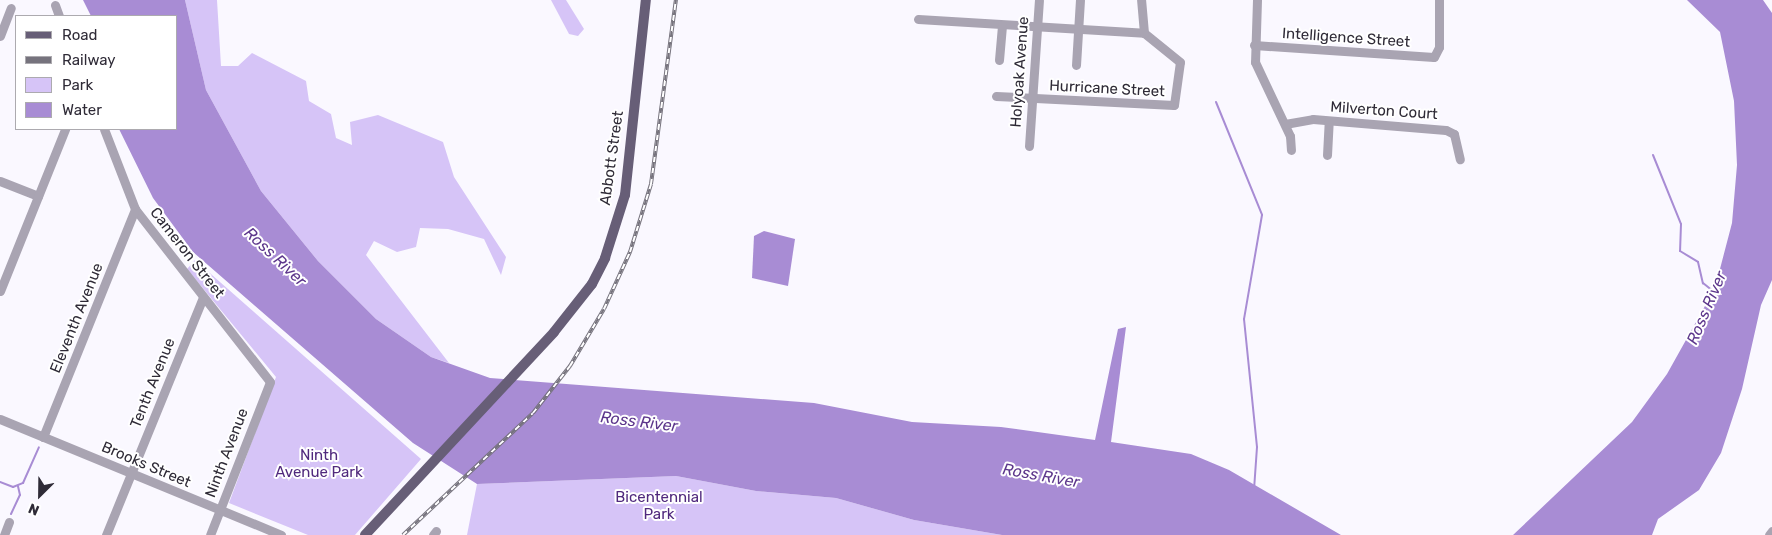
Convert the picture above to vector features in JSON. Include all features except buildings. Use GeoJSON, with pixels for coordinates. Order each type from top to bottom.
{"type":"FeatureCollection","features":[{"type":"Feature","properties":{"kind":"main road","name":"Abbott Street"},"geometry":{"type":"LineString","coordinates":[[364,535],[554,332],[592,284],[617,225],[625,195],[646,0]]}},
{"type":"Feature","properties":{"kind":"street","name":"Holyoak Avenue"},"geometry":{"type":"LineString","coordinates":[[1029,146],[1039,0]]}},
{"type":"Feature","properties":{"kind":"street"},"geometry":{"type":"LineString","coordinates":[[1076,65],[1080,0]]}},
{"type":"Feature","properties":{"kind":"street"},"geometry":{"type":"LineString","coordinates":[[918,19],[1078,31],[1144,33],[1142,0]]}},
{"type":"Feature","properties":{"kind":"street"},"geometry":{"type":"LineString","coordinates":[[1257,0],[1254,45],[1255,62],[1285,124],[1292,150]]}},
{"type":"Feature","properties":{"kind":"street","name":"Intelligence Street"},"geometry":{"type":"LineString","coordinates":[[1254,45],[1436,55],[1439,0]]}},
{"type":"Feature","properties":{"kind":"street"},"geometry":{"type":"LineString","coordinates":[[55,5],[59,15]]}},
{"type":"Feature","properties":{"kind":"street"},"geometry":{"type":"LineString","coordinates":[[0,36],[12,8]]}},
{"type":"Feature","properties":{"kind":"street"},"geometry":{"type":"LineString","coordinates":[[999,60],[1002,25]]}},
{"type":"Feature","properties":{"kind":"street","name":"Hurricane Street"},"geometry":{"type":"LineString","coordinates":[[1032,98],[1174,105],[1180,62],[1144,33]]}},
{"type":"Feature","properties":{"kind":"street"},"geometry":{"type":"LineString","coordinates":[[996,96],[1032,98]]}},
{"type":"Feature","properties":{"kind":"street","name":"Milverton Court"},"geometry":{"type":"LineString","coordinates":[[1285,124],[1306,119],[1446,130],[1454,134],[1460,159]]}},
{"type":"Feature","properties":{"kind":"street"},"geometry":{"type":"LineString","coordinates":[[1327,155],[1329,121]]}},
{"type":"Feature","properties":{"kind":"street"},"geometry":{"type":"LineString","coordinates":[[0,291],[65,130]]}},
{"type":"Feature","properties":{"kind":"street","name":"Cameron Street"},"geometry":{"type":"LineString","coordinates":[[104,130],[136,209],[270,382]]}},
{"type":"Feature","properties":{"kind":"street"},"geometry":{"type":"LineString","coordinates":[[0,181],[38,196]]}},
{"type":"Feature","properties":{"kind":"street","name":"Eleventh Avenue"},"geometry":{"type":"LineString","coordinates":[[43,438],[136,209]]}},
{"type":"Feature","properties":{"kind":"street","name":"Tenth Avenue"},"geometry":{"type":"LineString","coordinates":[[106,535],[203,297]]}},
{"type":"Feature","properties":{"kind":"street","name":"Ninth Avenue"},"geometry":{"type":"LineString","coordinates":[[210,535],[270,382]]}},
{"type":"Feature","properties":{"kind":"street","name":"Brooks Street"},"geometry":{"type":"LineString","coordinates":[[0,419],[281,535]]}},
{"type":"Feature","properties":{"kind":"street"},"geometry":{"type":"LineString","coordinates":[[4,535],[9,522]]}},
{"type":"Feature","properties":{"kind":"street"},"geometry":{"type":"LineString","coordinates":[[1769,535],[1772,531]]}},
{"type":"Feature","properties":{"kind":"green space"},"geometry":{"type":"Polygon","coordinates":[[[185,0],[217,0],[221,66],[238,66],[252,53],[306,81],[309,101],[331,114],[336,138],[352,145],[350,122],[378,115],[443,142],[454,177],[506,257],[501,275],[484,239],[448,229],[420,228],[416,247],[397,252],[374,241],[366,255],[449,363],[431,357],[376,319],[318,261],[261,191],[206,90],[185,0]]]}},
{"type":"Feature","properties":{"kind":"green space"},"geometry":{"type":"Polygon","coordinates":[[[551,0],[566,0],[584,29],[578,36],[569,34],[551,0]]]}},
{"type":"Feature","properties":{"kind":"green space","name":"Ninth Avenue Park"},"geometry":{"type":"Polygon","coordinates":[[[195,260],[421,459],[355,535],[308,535],[229,503],[276,377],[187,269],[195,260]]]}},
{"type":"Feature","properties":{"kind":"green space","name":"Bicentennial Park"},"geometry":{"type":"Polygon","coordinates":[[[676,476],[756,491],[836,498],[914,520],[1002,535],[467,535],[477,484],[676,476]]]}},
{"type":"Feature","properties":{"kind":"water","name":"Ross River"},"geometry":{"type":"Polygon","coordinates":[[[83,0],[185,0],[206,90],[261,191],[318,261],[376,319],[431,357],[490,378],[814,403],[912,422],[1001,427],[1095,440],[1118,329],[1126,327],[1111,442],[1191,454],[1229,470],[1341,535],[1002,535],[914,520],[836,498],[756,491],[676,476],[477,484],[413,443],[193,252],[153,198],[119,130],[178,130],[178,15],[90,15],[83,0]]]}},
{"type":"Feature","properties":{"kind":"water","name":"Ross River"},"geometry":{"type":"Polygon","coordinates":[[[1687,0],[1763,0],[1772,13],[1772,280],[1761,305],[1742,389],[1721,453],[1699,490],[1658,519],[1652,535],[1513,535],[1632,422],[1667,374],[1715,288],[1732,223],[1737,165],[1734,101],[1720,32],[1687,0]]]}},
{"type":"Feature","properties":{"kind":"water"},"geometry":{"type":"Polygon","coordinates":[[[764,231],[795,239],[788,286],[752,278],[754,236],[764,231]]]}},
{"type":"Feature","properties":{"kind":"waterway"},"geometry":{"type":"LineString","coordinates":[[1216,102],[1262,215],[1244,319],[1257,447],[1254,486]]}},
{"type":"Feature","properties":{"kind":"waterway","name":"Ross River"},"geometry":{"type":"LineString","coordinates":[[1653,155],[1681,224],[1680,251],[1698,262],[1703,283],[1714,292]]}},
{"type":"Feature","properties":{"kind":"waterway"},"geometry":{"type":"LineString","coordinates":[[0,482],[13,487],[23,483],[39,447]]}},
{"type":"Feature","properties":{"kind":"waterway"},"geometry":{"type":"LineString","coordinates":[[11,514],[20,495],[18,486]]}},
{"type":"Feature","properties":{"kind":"railway"},"geometry":{"type":"LineString","coordinates":[[403,535],[533,413],[570,366],[604,309],[630,252],[651,184],[676,0]]}}]}
